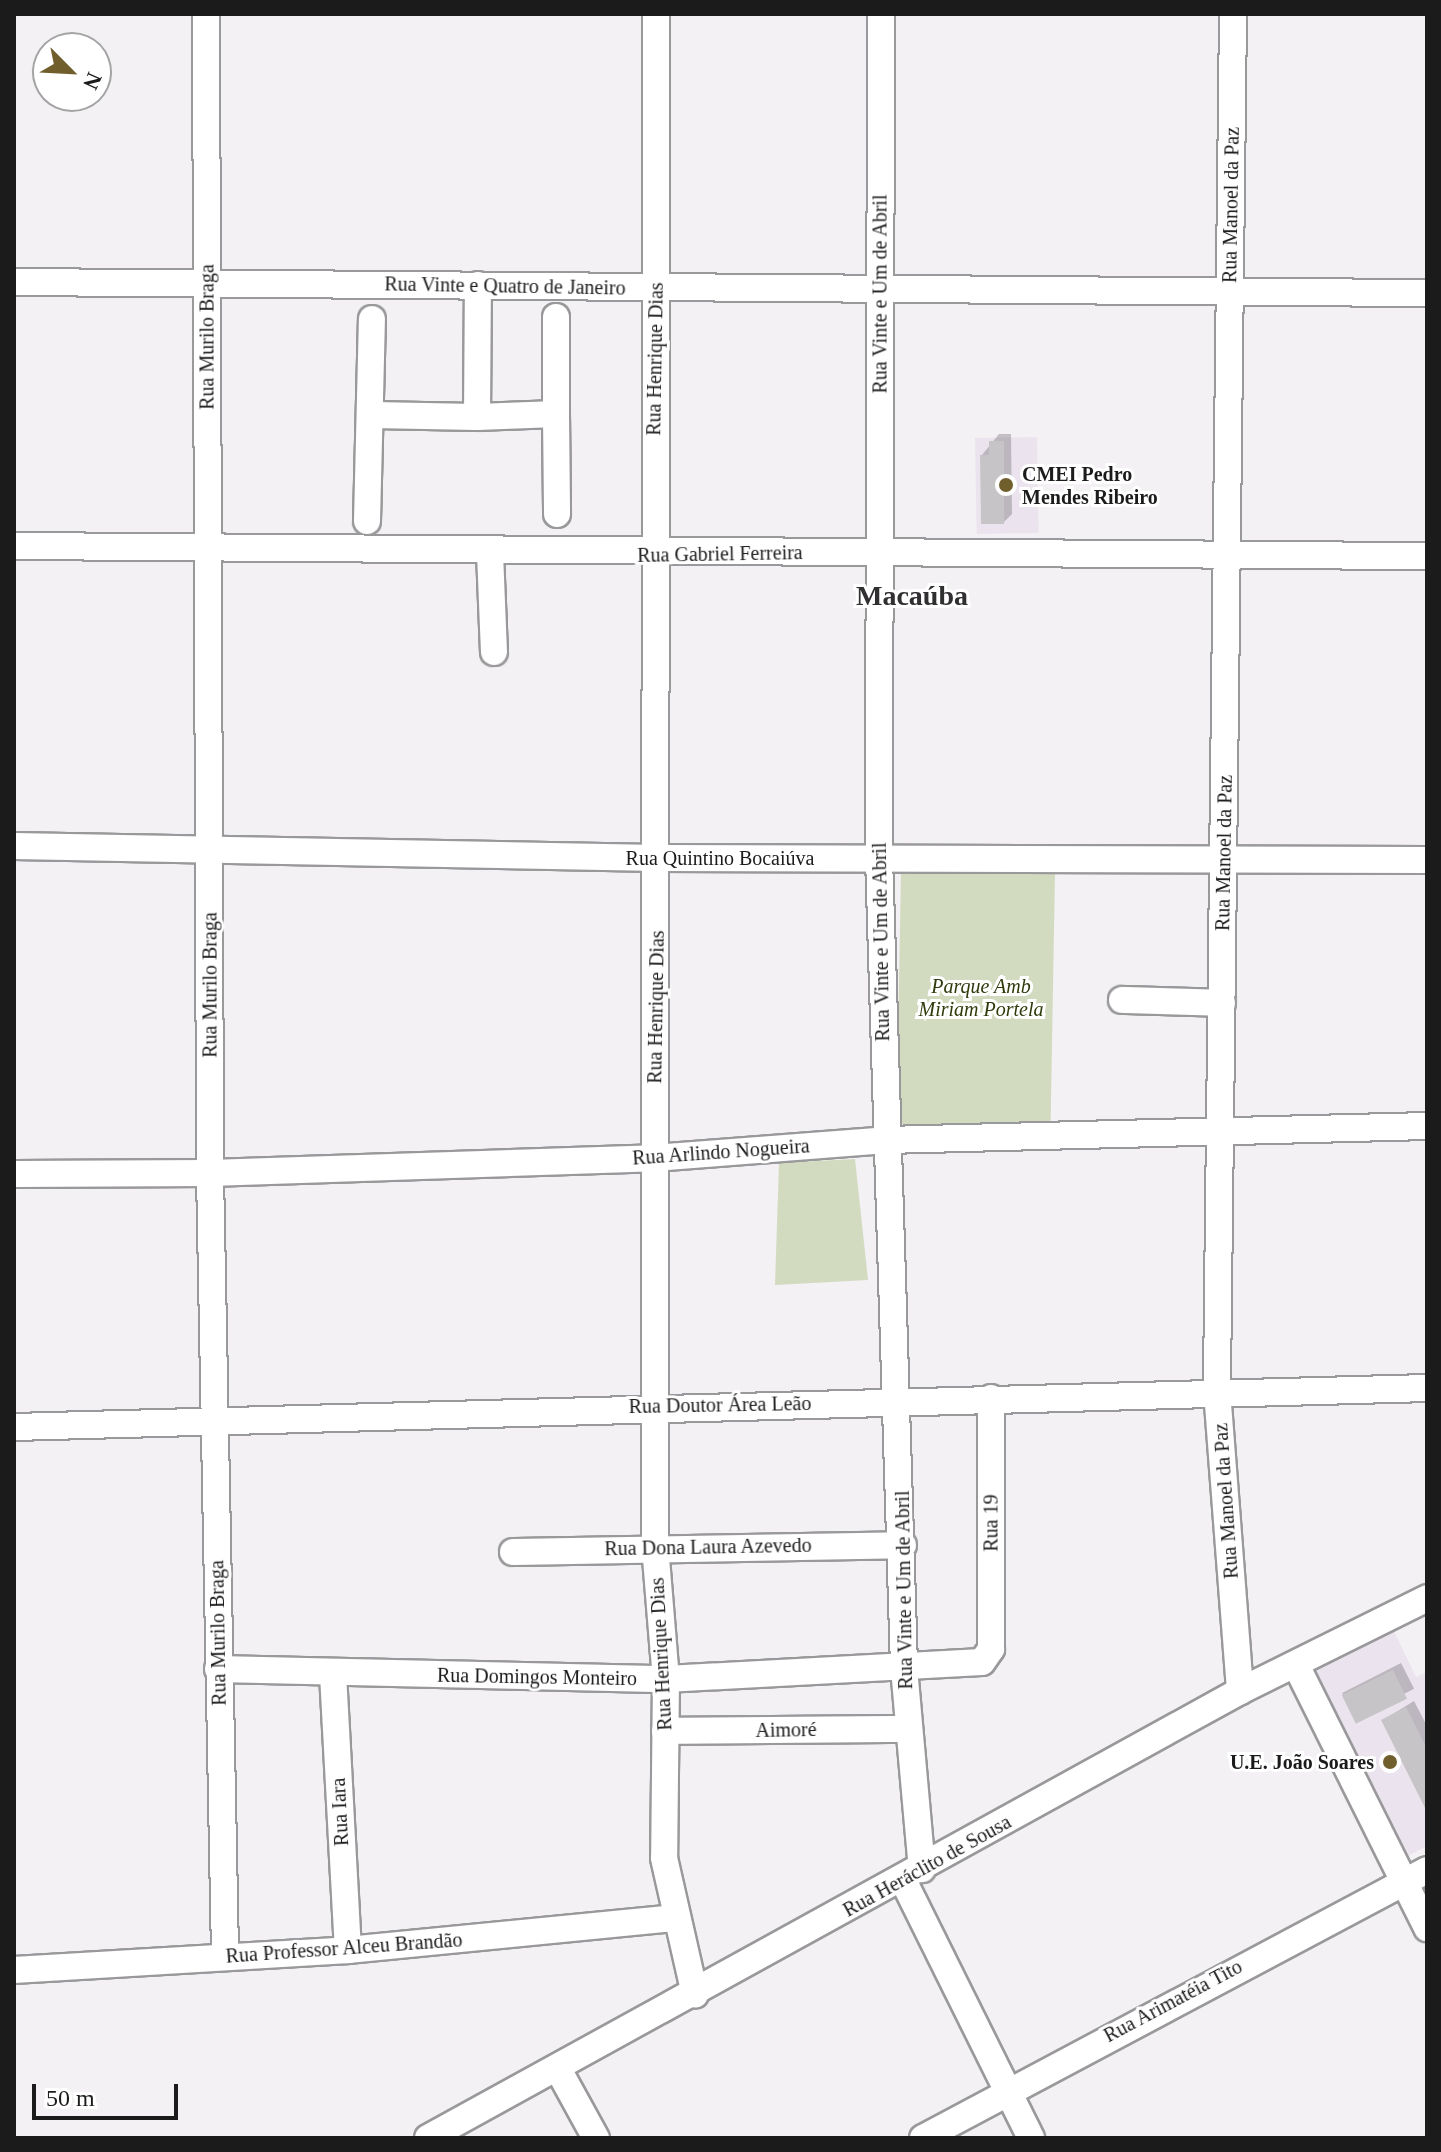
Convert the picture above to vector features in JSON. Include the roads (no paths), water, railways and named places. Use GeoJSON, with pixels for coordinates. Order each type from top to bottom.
{"type":"FeatureCollection","features":[{"type":"Feature","properties":{"kind":"street","name":"Rua Murilo Braga"},"geometry":{"type":"LineString","coordinates":[[206,14],[210,1173],[225,1957]]}},
{"type":"Feature","properties":{"kind":"street","name":"Rua Henrique Dias"},"geometry":{"type":"LineString","coordinates":[[656,14],[653,555],[658,858],[654,1158],[655,1546],[666,1679],[664,1858],[673,1918],[695,1995]]}},
{"type":"Feature","properties":{"kind":"street","name":"Rua Vinte e Um de Abril"},"geometry":{"type":"LineString","coordinates":[[881,14],[879,857],[886,1140],[900,1403],[904,1668],[912,1875],[1006,2093],[1031,2138]]}},
{"type":"Feature","properties":{"kind":"street","name":"Rua Manoel da Paz"},"geometry":{"type":"LineString","coordinates":[[1233,14],[1217,1391],[1240,1691]]}},
{"type":"Feature","properties":{"kind":"street","name":"Rua Vinte e Quatro de Janeiro"},"geometry":{"type":"LineString","coordinates":[[14,282],[1427,293]]}},
{"type":"Feature","properties":{"kind":"street"},"geometry":{"type":"LineString","coordinates":[[477,417],[478,285]]}},
{"type":"Feature","properties":{"kind":"street"},"geometry":{"type":"LineString","coordinates":[[556,317],[557,514]]}},
{"type":"Feature","properties":{"kind":"street"},"geometry":{"type":"LineString","coordinates":[[367,521],[372,319]]}},
{"type":"Feature","properties":{"kind":"street"},"geometry":{"type":"LineString","coordinates":[[372,415],[477,417],[556,414]]}},
{"type":"Feature","properties":{"kind":"street","name":"Rua Gabriel Ferreira"},"geometry":{"type":"LineString","coordinates":[[14,546],[653,555],[882,552],[1228,557],[1427,556]]}},
{"type":"Feature","properties":{"kind":"street"},"geometry":{"type":"LineString","coordinates":[[490,553],[494,652]]}},
{"type":"Feature","properties":{"kind":"street","name":"Rua Quintino Bocaiúva"},"geometry":{"type":"LineString","coordinates":[[14,846],[658,858],[1427,860]]}},
{"type":"Feature","properties":{"kind":"street"},"geometry":{"type":"LineString","coordinates":[[1122,1000],[1222,1003]]}},
{"type":"Feature","properties":{"kind":"street","name":"Rua Arlindo Nogueira"},"geometry":{"type":"LineString","coordinates":[[14,1174],[210,1173],[654,1158],[886,1140],[1427,1126]]}},
{"type":"Feature","properties":{"kind":"street","name":"Rua Doutor Área Leão"},"geometry":{"type":"LineString","coordinates":[[14,1427],[653,1405],[900,1403],[1217,1391],[1427,1388]]}},
{"type":"Feature","properties":{"kind":"street","name":"Rua 19"},"geometry":{"type":"LineString","coordinates":[[991,1398],[991,1649]]}},
{"type":"Feature","properties":{"kind":"street","name":"Rua Dona Laura Azevedo"},"geometry":{"type":"LineString","coordinates":[[513,1552],[655,1546],[903,1545]]}},
{"type":"Feature","properties":{"kind":"street","name":"Rua Heráclito de Sousa"},"geometry":{"type":"LineString","coordinates":[[428,2138],[695,1995],[1240,1691],[1297,1667],[1427,1598]]}},
{"type":"Feature","properties":{"kind":"street","name":"Rua Domingos Monteiro"},"geometry":{"type":"LineString","coordinates":[[218,1669],[333,1674],[666,1679],[972,1665],[991,1649]]}},
{"type":"Feature","properties":{"kind":"street"},"geometry":{"type":"LineString","coordinates":[[1297,1667],[1416,1876],[1427,1928]]}},
{"type":"Feature","properties":{"kind":"street","name":"Rua Iara"},"geometry":{"type":"LineString","coordinates":[[333,1674],[348,1950]]}},
{"type":"Feature","properties":{"kind":"street","name":"Aimoré"},"geometry":{"type":"LineString","coordinates":[[665,1731],[907,1729]]}},
{"type":"Feature","properties":{"kind":"street","name":"Rua Arimatéia Tito"},"geometry":{"type":"LineString","coordinates":[[923,2138],[1416,1876]]}},
{"type":"Feature","properties":{"kind":"street","name":"Rua Professor Alceu Brandão"},"geometry":{"type":"LineString","coordinates":[[14,1970],[348,1950],[673,1918]]}},
{"type":"Feature","properties":{"kind":"street"},"geometry":{"type":"LineString","coordinates":[[558,2069],[596,2138]]}},
{"type":"Feature","properties":{"kind":"place","name":"CMEI Pedro Mendes Ribeiro"},"geometry":{"type":"Point","coordinates":[1006,485]}},
{"type":"Feature","properties":{"kind":"place","name":"U.E. João Soares"},"geometry":{"type":"Point","coordinates":[1390,1762]}},
{"type":"Feature","properties":{"kind":"district","name":"Macaúba"},"geometry":{"type":"Point","coordinates":[912,596]}},
{"type":"Feature","properties":{"kind":"park label","name":"Parque Amb Miriam Portela"},"geometry":{"type":"Point","coordinates":[981,998]}}]}
